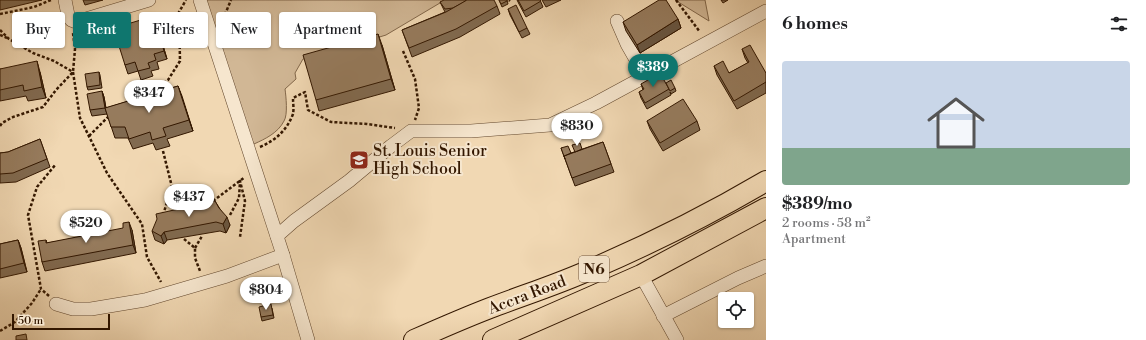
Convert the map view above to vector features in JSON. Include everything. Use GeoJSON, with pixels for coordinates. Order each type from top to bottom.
{"type":"FeatureCollection","features":[{"type":"Feature","properties":{"kind":"highway","name":"Accra Road"},"geometry":{"type":"LineString","coordinates":[[414,340],[592,269],[680,228],[766,181]]}},
{"type":"Feature","properties":{"kind":"highway","name":"Accra Road"},"geometry":{"type":"LineString","coordinates":[[493,340],[641,275],[766,208]]}},
{"type":"Feature","properties":{"kind":"street"},"geometry":{"type":"LineString","coordinates":[[65,0],[68,15],[71,20],[76,22],[149,0]]}},
{"type":"Feature","properties":{"kind":"street"},"geometry":{"type":"LineString","coordinates":[[200,0],[277,236],[308,340]]}},
{"type":"Feature","properties":{"kind":"street"},"geometry":{"type":"LineString","coordinates":[[277,236],[294,221],[348,181],[411,131],[471,131],[550,125],[596,103],[766,11]]}},
{"type":"Feature","properties":{"kind":"street"},"geometry":{"type":"LineString","coordinates":[[616,21],[639,65],[651,73]]}},
{"type":"Feature","properties":{"kind":"street"},"geometry":{"type":"LineString","coordinates":[[56,304],[72,309],[91,309],[145,300],[227,276],[283,256]]}},
{"type":"Feature","properties":{"kind":"street"},"geometry":{"type":"LineString","coordinates":[[663,316],[738,278],[766,266]]}},
{"type":"Feature","properties":{"kind":"street"},"geometry":{"type":"LineString","coordinates":[[641,275],[677,340]]}},
{"type":"Feature","properties":{"kind":"path"},"geometry":{"type":"LineString","coordinates":[[0,14],[34,7],[51,0]]}},
{"type":"Feature","properties":{"kind":"path"},"geometry":{"type":"LineString","coordinates":[[133,100],[147,94],[168,80],[180,61],[179,12],[186,0]]}},
{"type":"Feature","properties":{"kind":"path"},"geometry":{"type":"LineString","coordinates":[[214,42],[231,0]]}},
{"type":"Feature","properties":{"kind":"path"},"geometry":{"type":"LineString","coordinates":[[676,0],[708,42]]}},
{"type":"Feature","properties":{"kind":"path"},"geometry":{"type":"LineString","coordinates":[[71,20],[75,49],[73,72],[80,118],[107,174],[142,224],[147,257],[168,293]]}},
{"type":"Feature","properties":{"kind":"path"},"geometry":{"type":"LineString","coordinates":[[0,30],[9,40]]}},
{"type":"Feature","properties":{"kind":"path"},"geometry":{"type":"LineString","coordinates":[[0,35],[33,53],[54,61],[73,72]]}},
{"type":"Feature","properties":{"kind":"path"},"geometry":{"type":"LineString","coordinates":[[248,148],[259,147],[270,142],[283,133],[293,113],[293,98],[305,92],[308,110],[330,122],[366,124],[411,131],[419,108],[415,79],[403,51]]}},
{"type":"Feature","properties":{"kind":"path"},"geometry":{"type":"LineString","coordinates":[[0,126],[13,117],[43,107],[73,72]]}},
{"type":"Feature","properties":{"kind":"path"},"geometry":{"type":"LineString","coordinates":[[89,136],[114,112]]}},
{"type":"Feature","properties":{"kind":"path"},"geometry":{"type":"LineString","coordinates":[[163,151],[172,187],[195,212]]}},
{"type":"Feature","properties":{"kind":"path"},"geometry":{"type":"LineString","coordinates":[[56,164],[37,187],[28,215],[41,289],[56,304]]}},
{"type":"Feature","properties":{"kind":"path"},"geometry":{"type":"LineString","coordinates":[[213,201],[255,170]]}},
{"type":"Feature","properties":{"kind":"path"},"geometry":{"type":"LineString","coordinates":[[230,215],[239,198],[240,181]]}},
{"type":"Feature","properties":{"kind":"path"},"geometry":{"type":"LineString","coordinates":[[240,181],[245,201],[240,237]]}},
{"type":"Feature","properties":{"kind":"path"},"geometry":{"type":"LineString","coordinates":[[162,218],[172,187]]}},
{"type":"Feature","properties":{"kind":"path"},"geometry":{"type":"LineString","coordinates":[[202,236],[195,248],[195,258],[206,282]]}},
{"type":"Feature","properties":{"kind":"path"},"geometry":{"type":"LineString","coordinates":[[184,239],[195,248]]}},
{"type":"Feature","properties":{"kind":"path"},"geometry":{"type":"LineString","coordinates":[[0,331],[15,322],[32,303],[41,289]]}},
{"type":"Feature","properties":{"kind":"shaded area"},"geometry":{"type":"Polygon","coordinates":[[[204,0],[445,0],[386,35],[376,38],[376,12],[279,12],[279,48],[343,48],[303,59],[295,73],[296,79],[285,89],[286,110],[284,121],[275,132],[267,138],[254,144],[248,133],[220,48],[271,48],[271,12],[216,12],[216,36],[204,0]]]}},
{"type":"Feature","properties":{"kind":"shaded area"},"geometry":{"type":"Polygon","coordinates":[[[675,0],[705,0],[709,21],[675,0]]]}},
{"type":"Feature","properties":{"kind":"building"},"geometry":{"type":"Polygon","coordinates":[[[444,0],[466,0],[453,8],[445,9],[440,2],[444,0]]]}},
{"type":"Feature","properties":{"kind":"building"},"geometry":{"type":"Polygon","coordinates":[[[467,0],[494,0],[497,6],[456,29],[409,48],[402,30],[446,12],[467,0]]]}},
{"type":"Feature","properties":{"kind":"building"},"geometry":{"type":"Polygon","coordinates":[[[499,0],[507,0],[507,1],[501,4],[499,0]]]}},
{"type":"Feature","properties":{"kind":"building"},"geometry":{"type":"Polygon","coordinates":[[[518,0],[540,0],[541,1],[524,11],[518,0]]]}},
{"type":"Feature","properties":{"kind":"building"},"geometry":{"type":"Polygon","coordinates":[[[659,0],[666,0],[678,19],[637,45],[623,22],[659,0]]]}},
{"type":"Feature","properties":{"kind":"building"},"geometry":{"type":"Polygon","coordinates":[[[516,5],[527,28],[519,32],[508,9],[516,5]]]}},
{"type":"Feature","properties":{"kind":"building"},"geometry":{"type":"Polygon","coordinates":[[[139,20],[139,48],[163,48],[164,51],[154,54],[156,60],[148,63],[150,68],[138,71],[135,62],[125,65],[120,48],[131,48],[131,23],[139,20]]]}},
{"type":"Feature","properties":{"kind":"building"},"geometry":{"type":"Polygon","coordinates":[[[378,34],[391,79],[316,100],[303,55],[328,48],[376,48],[376,35],[378,34]]]}},
{"type":"Feature","properties":{"kind":"building"},"geometry":{"type":"Polygon","coordinates":[[[750,45],[766,73],[766,82],[734,101],[714,66],[723,61],[729,73],[749,62],[742,49],[750,45]]]}},
{"type":"Feature","properties":{"kind":"building"},"geometry":{"type":"Polygon","coordinates":[[[37,61],[42,87],[24,91],[23,85],[0,90],[0,69],[37,61]]]}},
{"type":"Feature","properties":{"kind":"building"},"geometry":{"type":"Polygon","coordinates":[[[99,72],[100,85],[87,87],[85,74],[99,72]]]}},
{"type":"Feature","properties":{"kind":"building"},"geometry":{"type":"Polygon","coordinates":[[[660,73],[669,89],[645,103],[639,92],[644,89],[641,84],[660,73]]]}},
{"type":"Feature","properties":{"kind":"building"},"geometry":{"type":"Polygon","coordinates":[[[671,80],[675,88],[670,91],[666,83],[671,80]]]}},
{"type":"Feature","properties":{"kind":"building"},"geometry":{"type":"Polygon","coordinates":[[[178,86],[189,120],[163,128],[166,136],[152,140],[150,132],[129,139],[125,127],[111,127],[105,108],[178,86]]]}},
{"type":"Feature","properties":{"kind":"building"},"geometry":{"type":"Polygon","coordinates":[[[102,91],[105,108],[90,110],[87,94],[102,91]]]}},
{"type":"Feature","properties":{"kind":"building"},"geometry":{"type":"Polygon","coordinates":[[[683,99],[697,121],[660,143],[647,121],[683,99]]]}},
{"type":"Feature","properties":{"kind":"building"},"geometry":{"type":"Polygon","coordinates":[[[40,139],[47,159],[13,173],[0,174],[0,153],[8,152],[40,139]]]}},
{"type":"Feature","properties":{"kind":"building"},"geometry":{"type":"Polygon","coordinates":[[[603,142],[611,164],[572,178],[564,156],[603,142]]]}},
{"type":"Feature","properties":{"kind":"building"},"geometry":{"type":"Polygon","coordinates":[[[580,143],[582,149],[575,152],[572,145],[580,143]]]}},
{"type":"Feature","properties":{"kind":"building"},"geometry":{"type":"Polygon","coordinates":[[[568,146],[571,153],[564,156],[565,159],[561,148],[568,146]]]}},
{"type":"Feature","properties":{"kind":"building"},"geometry":{"type":"Polygon","coordinates":[[[215,201],[227,217],[223,224],[216,222],[164,232],[161,236],[152,231],[157,219],[156,214],[215,201]]]}},
{"type":"Feature","properties":{"kind":"building"},"geometry":{"type":"Polygon","coordinates":[[[129,222],[133,245],[42,262],[38,241],[46,240],[46,243],[123,228],[123,223],[129,222]]]}},
{"type":"Feature","properties":{"kind":"building"},"geometry":{"type":"Polygon","coordinates":[[[18,240],[24,263],[0,269],[0,244],[18,240]]]}},
{"type":"Feature","properties":{"kind":"building"},"geometry":{"type":"Polygon","coordinates":[[[271,304],[273,315],[261,317],[259,307],[271,304]]]}},
{"type":"Feature","properties":{"kind":"building"},"geometry":{"type":"Polygon","coordinates":[[[26,334],[27,340],[16,340],[16,336],[26,334]]]}},
{"type":"Feature","properties":{"kind":"place","name":"St. Louis Senior High School"},"geometry":{"type":"Point","coordinates":[359,160]}}]}
